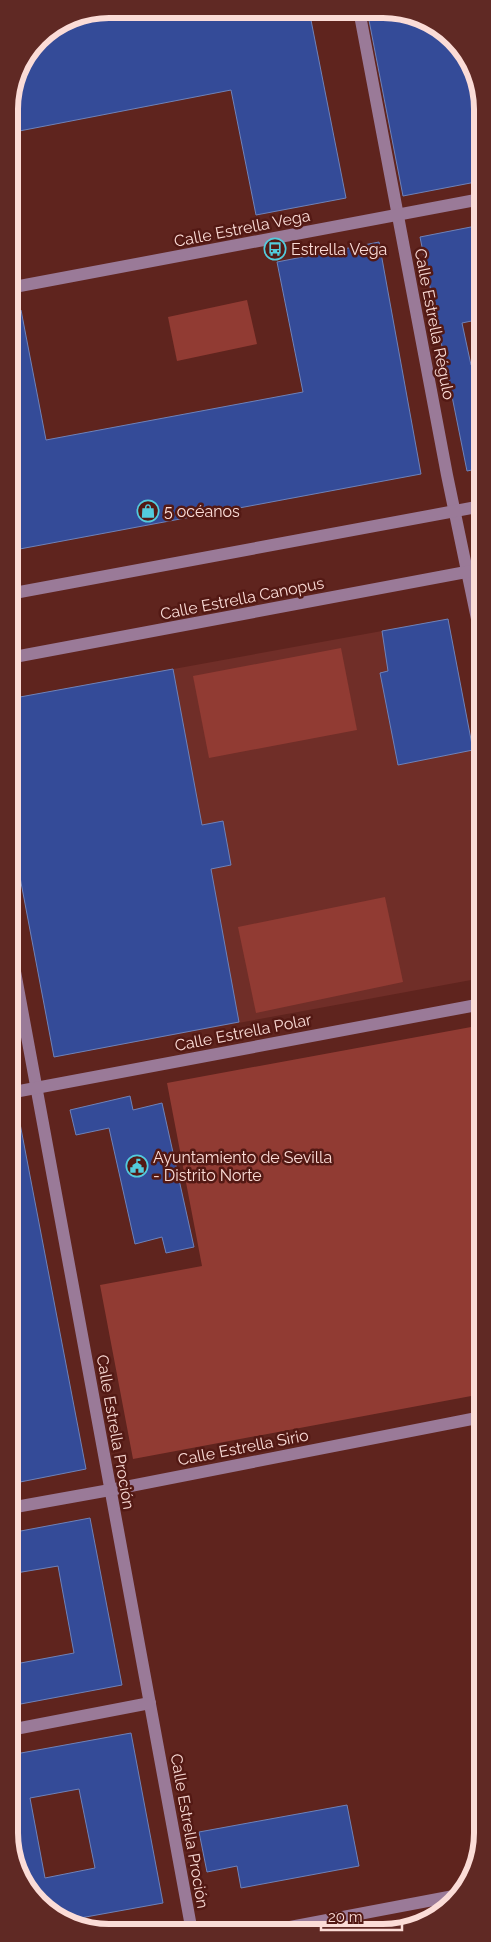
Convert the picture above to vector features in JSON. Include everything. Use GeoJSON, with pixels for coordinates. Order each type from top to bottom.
{"type":"FeatureCollection","features":[{"type":"Feature","properties":{"kind":"street","name":"Calle Estrella Régulo"},"geometry":{"type":"LineString","coordinates":[[360,18],[454,511],[474,604]]}},
{"type":"Feature","properties":{"kind":"street","name":"Calle Estrella Vega"},"geometry":{"type":"LineString","coordinates":[[18,286],[474,201]]}},
{"type":"Feature","properties":{"kind":"street"},"geometry":{"type":"LineString","coordinates":[[18,592],[474,507]]}},
{"type":"Feature","properties":{"kind":"street","name":"Calle Estrella Canopus"},"geometry":{"type":"LineString","coordinates":[[18,656],[474,571]]}},
{"type":"Feature","properties":{"kind":"street","name":"Calle Estrella Proción"},"geometry":{"type":"LineString","coordinates":[[18,985],[191,1924]]}},
{"type":"Feature","properties":{"kind":"street","name":"Calle Estrella Polar"},"geometry":{"type":"LineString","coordinates":[[18,1091],[473,1006]]}},
{"type":"Feature","properties":{"kind":"street","name":"Calle Estrella Sirio"},"geometry":{"type":"LineString","coordinates":[[18,1507],[473,1420]]}},
{"type":"Feature","properties":{"kind":"street"},"geometry":{"type":"LineString","coordinates":[[18,1728],[150,1703]]}},
{"type":"Feature","properties":{"kind":"street"},"geometry":{"type":"LineString","coordinates":[[306,1924],[448,1897]]}},
{"type":"Feature","properties":{"kind":"shaded area"},"geometry":{"type":"Polygon","coordinates":[[[247,300],[257,344],[177,361],[168,317],[247,300]]]}},
{"type":"Feature","properties":{"kind":"shaded area"},"geometry":{"type":"Polygon","coordinates":[[[448,619],[474,754],[473,980],[54,1057],[18,867],[18,697],[448,619]]]}},
{"type":"Feature","properties":{"kind":"shaded area"},"geometry":{"type":"Polygon","coordinates":[[[341,648],[357,730],[209,758],[193,676],[341,648]]]}},
{"type":"Feature","properties":{"kind":"shaded area"},"geometry":{"type":"Polygon","coordinates":[[[385,897],[403,982],[256,1013],[238,927],[385,897]]]}},
{"type":"Feature","properties":{"kind":"shaded area"},"geometry":{"type":"Polygon","coordinates":[[[473,1027],[473,1396],[133,1459],[100,1285],[202,1266],[167,1083],[473,1027]]]}},
{"type":"Feature","properties":{"kind":"building"},"geometry":{"type":"Polygon","coordinates":[[[97,18],[311,18],[346,198],[256,215],[231,90],[18,131],[18,97],[24,74],[30,63],[44,44],[58,33],[79,22],[97,18]]]}},
{"type":"Feature","properties":{"kind":"building"},"geometry":{"type":"Polygon","coordinates":[[[369,18],[394,18],[412,22],[438,36],[455,53],[469,79],[472,91],[474,109],[474,182],[403,196],[369,18]]]}},
{"type":"Feature","properties":{"kind":"building"},"geometry":{"type":"Polygon","coordinates":[[[474,226],[474,320],[462,323],[471,365],[474,364],[474,470],[467,471],[420,237],[474,226]]]}},
{"type":"Feature","properties":{"kind":"building"},"geometry":{"type":"Polygon","coordinates":[[[379,242],[421,474],[18,549],[18,310],[21,310],[46,440],[303,392],[277,262],[379,242]]]}},
{"type":"Feature","properties":{"kind":"building"},"geometry":{"type":"Polygon","coordinates":[[[448,619],[473,750],[398,765],[380,673],[388,671],[382,631],[448,619]]]}},
{"type":"Feature","properties":{"kind":"building"},"geometry":{"type":"Polygon","coordinates":[[[173,669],[202,825],[223,821],[231,865],[211,869],[239,1022],[54,1057],[18,867],[18,697],[173,669]]]}},
{"type":"Feature","properties":{"kind":"building","name":"Ayuntamiento de Sevilla - Distrito Norte"},"geometry":{"type":"Polygon","coordinates":[[[130,1096],[133,1110],[162,1103],[194,1247],[166,1253],[162,1237],[135,1244],[109,1128],[76,1135],[70,1110],[130,1096]]]}},
{"type":"Feature","properties":{"kind":"building"},"geometry":{"type":"Polygon","coordinates":[[[18,1113],[86,1469],[18,1482],[18,1113]]]}},
{"type":"Feature","properties":{"kind":"building"},"geometry":{"type":"Polygon","coordinates":[[[90,1518],[122,1685],[18,1704],[18,1664],[74,1653],[58,1566],[18,1573],[18,1532],[90,1518]]]}},
{"type":"Feature","properties":{"kind":"building"},"geometry":{"type":"Polygon","coordinates":[[[131,1733],[163,1903],[76,1919],[58,1909],[44,1898],[36,1889],[24,1868],[18,1845],[18,1754],[131,1733]],[[79,1789],[30,1798],[45,1878],[95,1868],[79,1789]]]}},
{"type":"Feature","properties":{"kind":"building"},"geometry":{"type":"Polygon","coordinates":[[[347,1805],[359,1866],[241,1888],[237,1866],[207,1872],[199,1832],[347,1805]]]}},
{"type":"Feature","properties":{"kind":"place","name":"Estrella Vega"},"geometry":{"type":"Point","coordinates":[275,249]}},
{"type":"Feature","properties":{"kind":"place","name":"5 océanos"},"geometry":{"type":"Point","coordinates":[148,511]}},
{"type":"Feature","properties":{"kind":"place","name":"Ayuntamiento de Sevilla - Distrito Norte"},"geometry":{"type":"Point","coordinates":[137,1166]}}]}
